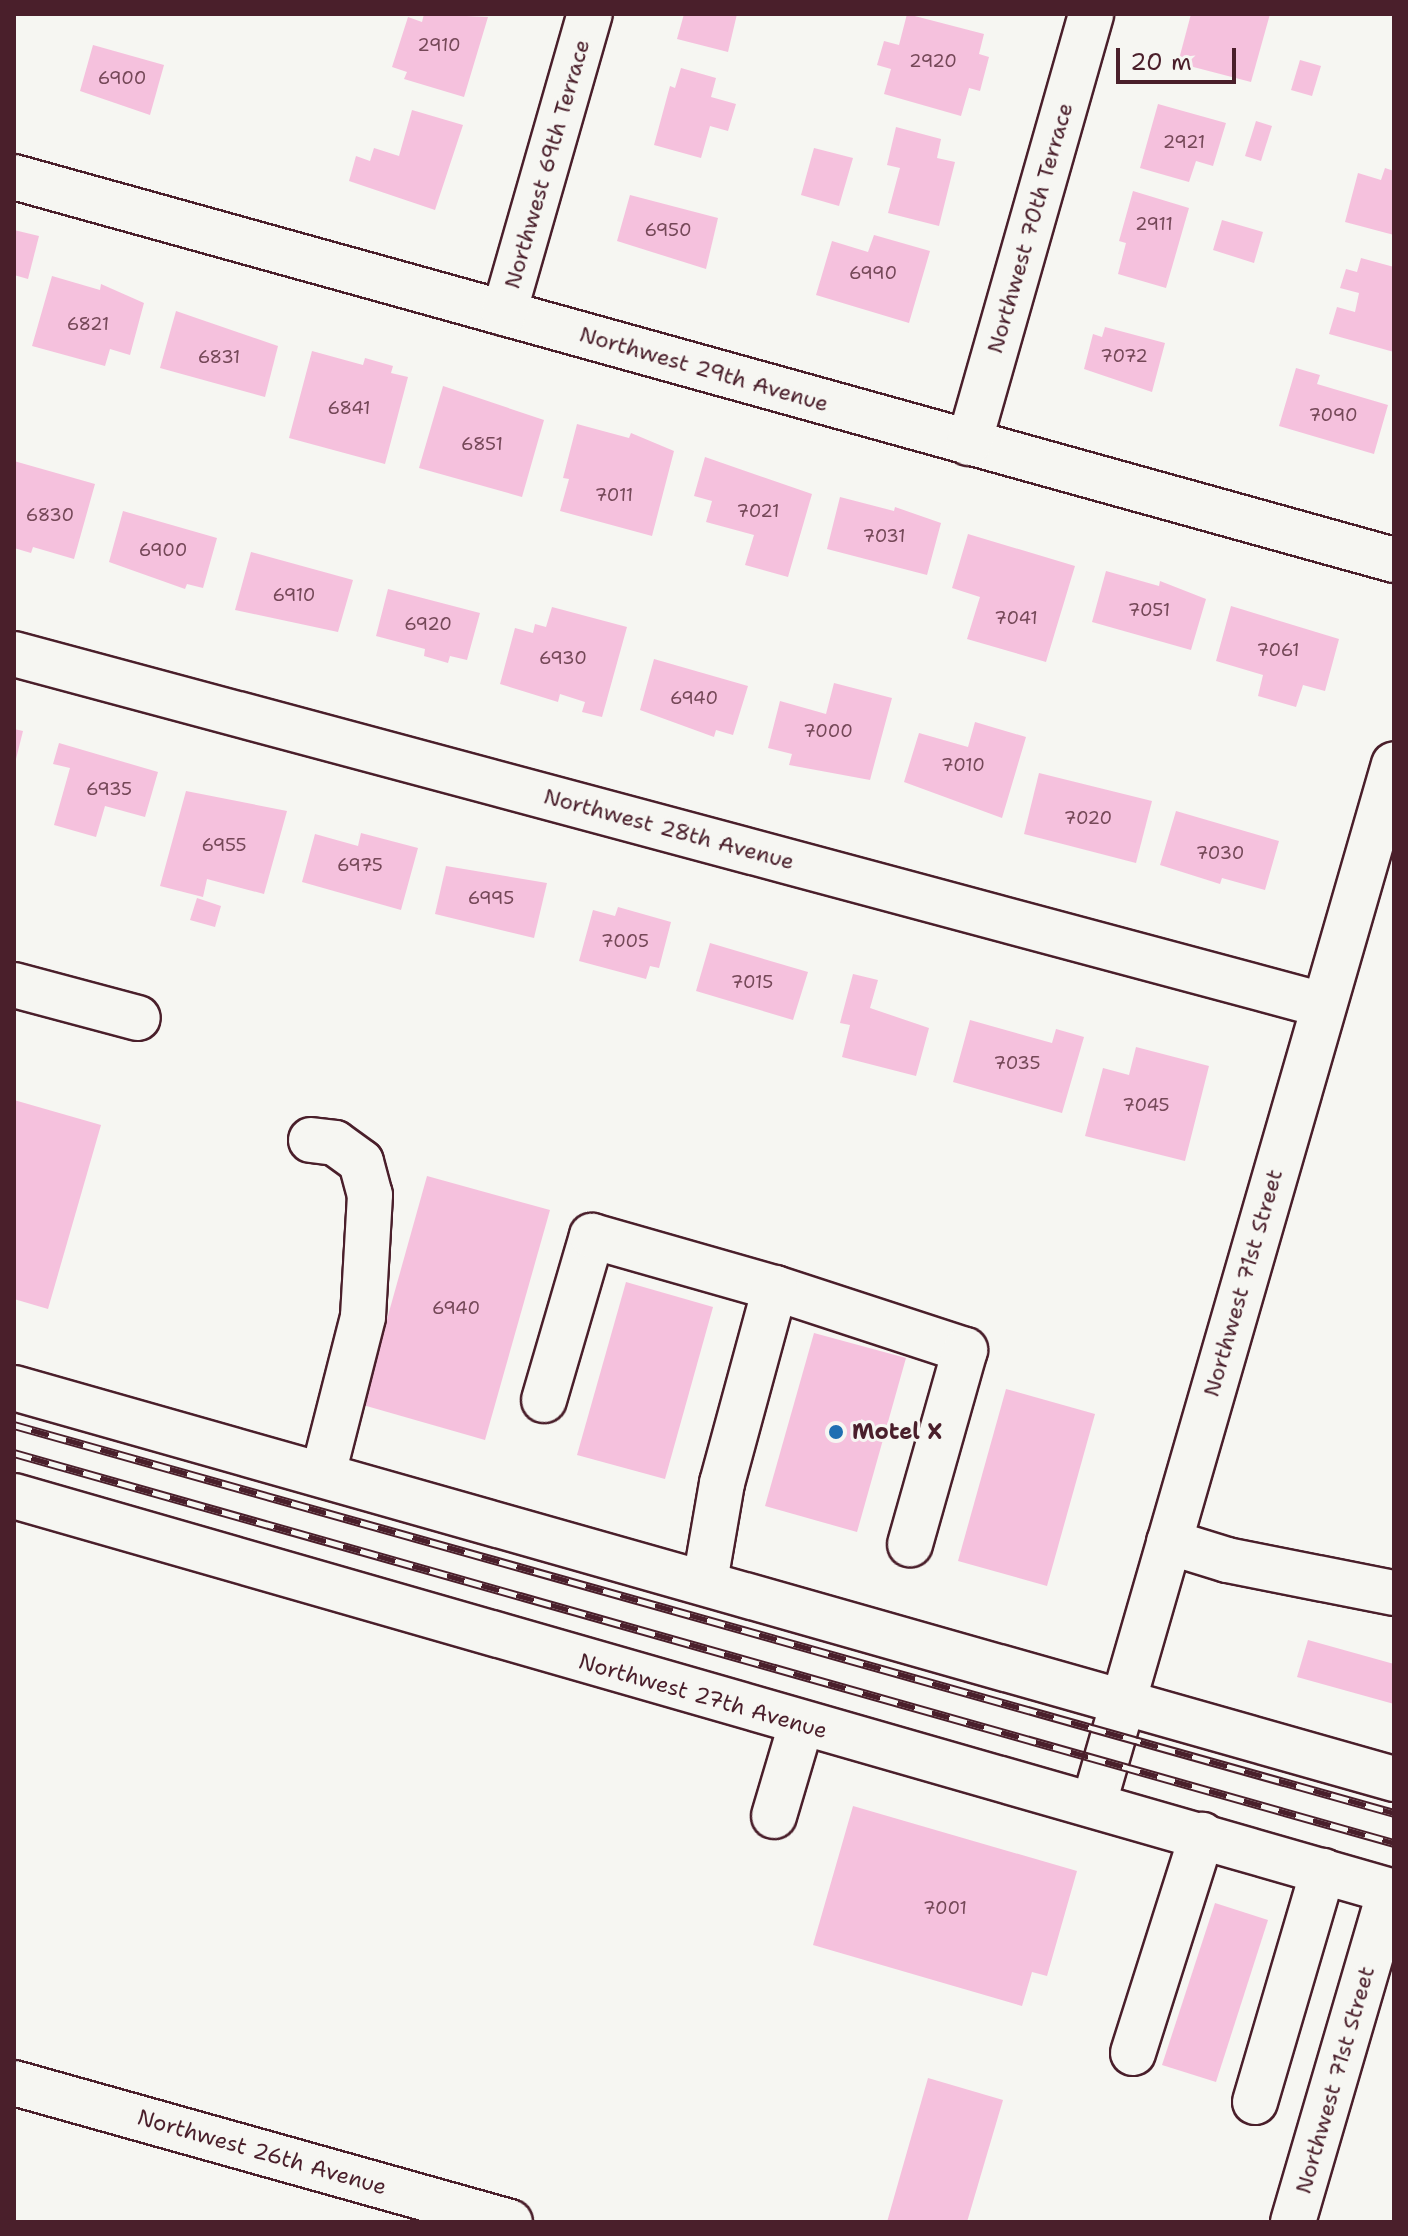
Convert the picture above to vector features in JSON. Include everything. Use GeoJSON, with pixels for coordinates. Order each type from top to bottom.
{"type":"FeatureCollection","features":[{"type":"Feature","properties":{"kind":"street","name":"Northwest 69th Terrace"},"geometry":{"type":"LineString","coordinates":[[504,313],[590,14]]}},
{"type":"Feature","properties":{"kind":"street","name":"Northwest 70th Terrace"},"geometry":{"type":"LineString","coordinates":[[969,443],[1091,14]]}},
{"type":"Feature","properties":{"kind":"street","name":"Northwest 29th Avenue"},"geometry":{"type":"LineString","coordinates":[[14,177],[1394,560]]}},
{"type":"Feature","properties":{"kind":"street","name":"Northwest 28th Avenue"},"geometry":{"type":"LineString","coordinates":[[14,654],[1323,1005]]}},
{"type":"Feature","properties":{"kind":"street","name":"Northwest 71st Street"},"geometry":{"type":"LineString","coordinates":[[1094,1803],[1394,764]]}},
{"type":"Feature","properties":{"kind":"street"},"geometry":{"type":"LineString","coordinates":[[16,995],[138,1018]]}},
{"type":"Feature","properties":{"kind":"street"},"geometry":{"type":"LineString","coordinates":[[311,1140],[335,1143],[361,1162],[370,1195],[363,1317],[323,1474]]}},
{"type":"Feature","properties":{"kind":"street"},"geometry":{"type":"LineString","coordinates":[[544,1400],[592,1236],[775,1288],[965,1350],[910,1544]]}},
{"type":"Feature","properties":{"kind":"street"},"geometry":{"type":"LineString","coordinates":[[705,1581],[722,1483],[775,1288]]}},
{"type":"Feature","properties":{"kind":"street"},"geometry":{"type":"LineString","coordinates":[[14,1388],[705,1581],[1394,1779]]}},
{"type":"Feature","properties":{"kind":"street","name":"Northwest 27th Avenue"},"geometry":{"type":"LineString","coordinates":[[14,1496],[801,1725],[1094,1803],[1392,1892]]}},
{"type":"Feature","properties":{"kind":"street"},"geometry":{"type":"LineString","coordinates":[[1169,1542],[1227,1560],[1394,1593]]}},
{"type":"Feature","properties":{"kind":"street"},"geometry":{"type":"LineString","coordinates":[[774,1816],[801,1725]]}},
{"type":"Feature","properties":{"kind":"street"},"geometry":{"type":"LineString","coordinates":[[1133,2053],[1202,1835]]}},
{"type":"Feature","properties":{"kind":"street"},"geometry":{"type":"LineString","coordinates":[[1255,2102],[1323,1871]]}},
{"type":"Feature","properties":{"kind":"street","name":"Northwest 71st Street"},"geometry":{"type":"LineString","coordinates":[[1293,2222],[1392,1892]]}},
{"type":"Feature","properties":{"kind":"street","name":"Northwest 26th Avenue"},"geometry":{"type":"LineString","coordinates":[[14,2083],[510,2222]]}},
{"type":"Feature","properties":{"kind":"building"},"geometry":{"type":"Polygon","coordinates":[[[424,14],[488,17],[464,97],[404,79],[407,72],[392,67],[408,17],[422,22],[424,14]]]}},
{"type":"Feature","properties":{"kind":"building"},"geometry":{"type":"Polygon","coordinates":[[[684,14],[737,14],[728,52],[677,39],[684,14]]]}},
{"type":"Feature","properties":{"kind":"building"},"geometry":{"type":"Polygon","coordinates":[[[907,14],[984,34],[979,54],[989,57],[980,91],[969,88],[961,116],[884,94],[891,69],[877,65],[884,41],[899,45],[907,14]]]}},
{"type":"Feature","properties":{"kind":"building"},"geometry":{"type":"Polygon","coordinates":[[[1191,14],[1270,14],[1251,82],[1178,63],[1191,14]]]}},
{"type":"Feature","properties":{"kind":"building"},"geometry":{"type":"Polygon","coordinates":[[[93,45],[164,65],[150,115],[80,91],[93,45]]]}},
{"type":"Feature","properties":{"kind":"building"},"geometry":{"type":"Polygon","coordinates":[[[1300,60],[1321,66],[1312,96],[1291,90],[1300,60]]]}},
{"type":"Feature","properties":{"kind":"building"},"geometry":{"type":"Polygon","coordinates":[[[681,68],[716,78],[711,97],[736,104],[728,131],[710,126],[701,158],[654,145],[670,86],[675,88],[681,68]]]}},
{"type":"Feature","properties":{"kind":"building"},"geometry":{"type":"Polygon","coordinates":[[[1158,104],[1226,123],[1213,166],[1196,161],[1189,182],[1140,168],[1158,104]]]}},
{"type":"Feature","properties":{"kind":"building"},"geometry":{"type":"Polygon","coordinates":[[[412,110],[463,125],[435,210],[349,181],[356,156],[370,161],[374,148],[399,156],[412,110]]]}},
{"type":"Feature","properties":{"kind":"building"},"geometry":{"type":"Polygon","coordinates":[[[1256,121],[1272,126],[1261,161],[1245,156],[1256,121]]]}},
{"type":"Feature","properties":{"kind":"building"},"geometry":{"type":"Polygon","coordinates":[[[896,127],[941,139],[937,158],[955,162],[939,226],[888,213],[900,168],[887,165],[896,127]]]}},
{"type":"Feature","properties":{"kind":"building"},"geometry":{"type":"Polygon","coordinates":[[[814,148],[853,158],[839,206],[801,195],[814,148]]]}},
{"type":"Feature","properties":{"kind":"building"},"geometry":{"type":"Polygon","coordinates":[[[1385,168],[1394,171],[1394,235],[1345,222],[1358,173],[1381,180],[1385,168]]]}},
{"type":"Feature","properties":{"kind":"building"},"geometry":{"type":"Polygon","coordinates":[[[1133,191],[1189,208],[1166,288],[1118,274],[1126,243],[1119,241],[1133,191]]]}},
{"type":"Feature","properties":{"kind":"building"},"geometry":{"type":"Polygon","coordinates":[[[630,195],[718,218],[706,269],[617,241],[630,195]]]}},
{"type":"Feature","properties":{"kind":"building"},"geometry":{"type":"Polygon","coordinates":[[[1222,220],[1263,232],[1254,263],[1213,250],[1222,220]]]}},
{"type":"Feature","properties":{"kind":"building"},"geometry":{"type":"Polygon","coordinates":[[[14,230],[39,236],[28,279],[14,275],[14,230]]]}},
{"type":"Feature","properties":{"kind":"building"},"geometry":{"type":"Polygon","coordinates":[[[874,235],[930,251],[909,323],[816,295],[832,241],[868,252],[874,235]]]}},
{"type":"Feature","properties":{"kind":"building"},"geometry":{"type":"Polygon","coordinates":[[[1361,258],[1394,267],[1394,352],[1329,334],[1337,307],[1355,312],[1359,293],[1340,288],[1346,269],[1357,272],[1361,258]]]}},
{"type":"Feature","properties":{"kind":"building"},"geometry":{"type":"Polygon","coordinates":[[[52,276],[100,290],[101,284],[144,303],[130,355],[110,349],[105,366],[32,346],[52,276]]]}},
{"type":"Feature","properties":{"kind":"building"},"geometry":{"type":"Polygon","coordinates":[[[176,311],[278,346],[265,397],[160,368],[176,311]]]}},
{"type":"Feature","properties":{"kind":"building"},"geometry":{"type":"Polygon","coordinates":[[[1105,327],[1165,343],[1152,392],[1084,369],[1093,334],[1102,337],[1105,327]]]}},
{"type":"Feature","properties":{"kind":"building"},"geometry":{"type":"Polygon","coordinates":[[[312,351],[363,365],[365,358],[393,366],[391,373],[408,377],[385,464],[289,438],[312,351]]]}},
{"type":"Feature","properties":{"kind":"building"},"geometry":{"type":"Polygon","coordinates":[[[1296,368],[1320,375],[1317,384],[1388,405],[1374,454],[1279,426],[1296,368]]]}},
{"type":"Feature","properties":{"kind":"building"},"geometry":{"type":"Polygon","coordinates":[[[443,386],[544,420],[522,497],[419,468],[443,386]]]}},
{"type":"Feature","properties":{"kind":"building"},"geometry":{"type":"Polygon","coordinates":[[[577,424],[629,438],[631,433],[674,451],[652,536],[560,511],[569,479],[563,478],[577,424]]]}},
{"type":"Feature","properties":{"kind":"building"},"geometry":{"type":"Polygon","coordinates":[[[705,457],[812,494],[788,577],[745,565],[754,535],[706,522],[712,501],[694,496],[705,457]]]}},
{"type":"Feature","properties":{"kind":"building"},"geometry":{"type":"Polygon","coordinates":[[[14,461],[95,484],[74,559],[33,547],[31,553],[14,548],[14,461]]]}},
{"type":"Feature","properties":{"kind":"building"},"geometry":{"type":"Polygon","coordinates":[[[840,497],[894,511],[895,507],[941,523],[927,575],[827,549],[840,497]]]}},
{"type":"Feature","properties":{"kind":"building"},"geometry":{"type":"Polygon","coordinates":[[[123,511],[217,538],[203,588],[187,584],[185,589],[109,562],[123,511]]]}},
{"type":"Feature","properties":{"kind":"building"},"geometry":{"type":"Polygon","coordinates":[[[968,534],[1075,566],[1046,662],[967,639],[980,597],[952,588],[968,534]]]}},
{"type":"Feature","properties":{"kind":"building"},"geometry":{"type":"Polygon","coordinates":[[[251,552],[353,580],[338,632],[235,610],[251,552]]]}},
{"type":"Feature","properties":{"kind":"building"},"geometry":{"type":"Polygon","coordinates":[[[1106,571],[1159,586],[1160,581],[1206,599],[1191,650],[1092,622],[1106,571]]]}},
{"type":"Feature","properties":{"kind":"building"},"geometry":{"type":"Polygon","coordinates":[[[388,589],[480,613],[467,660],[450,656],[448,663],[424,656],[425,649],[376,636],[388,589]]]}},
{"type":"Feature","properties":{"kind":"building"},"geometry":{"type":"Polygon","coordinates":[[[1231,606],[1339,639],[1325,691],[1303,685],[1296,707],[1258,696],[1263,675],[1216,661],[1231,606]]]}},
{"type":"Feature","properties":{"kind":"building"},"geometry":{"type":"Polygon","coordinates":[[[552,607],[627,627],[602,717],[582,712],[585,702],[560,694],[558,702],[500,684],[515,628],[533,633],[535,624],[546,627],[552,607]]]}},
{"type":"Feature","properties":{"kind":"building"},"geometry":{"type":"Polygon","coordinates":[[[654,659],[748,686],[733,735],[716,730],[714,737],[640,710],[654,659]]]}},
{"type":"Feature","properties":{"kind":"building"},"geometry":{"type":"Polygon","coordinates":[[[834,683],[892,698],[870,780],[789,765],[792,754],[768,748],[780,701],[826,714],[834,683]]]}},
{"type":"Feature","properties":{"kind":"building"},"geometry":{"type":"Polygon","coordinates":[[[975,722],[1026,737],[1002,818],[904,782],[919,733],[968,747],[975,722]]]}},
{"type":"Feature","properties":{"kind":"building"},"geometry":{"type":"Polygon","coordinates":[[[14,729],[23,731],[15,763],[14,763],[14,729]]]}},
{"type":"Feature","properties":{"kind":"building"},"geometry":{"type":"Polygon","coordinates":[[[59,743],[158,772],[145,817],[105,806],[96,837],[54,825],[70,768],[53,764],[59,743]]]}},
{"type":"Feature","properties":{"kind":"building"},"geometry":{"type":"Polygon","coordinates":[[[1039,773],[1152,801],[1136,863],[1024,834],[1039,773]]]}},
{"type":"Feature","properties":{"kind":"building"},"geometry":{"type":"Polygon","coordinates":[[[186,791],[287,811],[264,894],[207,879],[203,897],[160,886],[186,791]]]}},
{"type":"Feature","properties":{"kind":"building"},"geometry":{"type":"Polygon","coordinates":[[[1176,811],[1279,841],[1265,890],[1222,878],[1220,884],[1160,865],[1176,811]]]}},
{"type":"Feature","properties":{"kind":"building"},"geometry":{"type":"Polygon","coordinates":[[[361,833],[418,848],[401,910],[302,882],[315,834],[358,846],[361,833]]]}},
{"type":"Feature","properties":{"kind":"building"},"geometry":{"type":"Polygon","coordinates":[[[446,866],[547,883],[534,938],[435,914],[446,866]]]}},
{"type":"Feature","properties":{"kind":"building"},"geometry":{"type":"Polygon","coordinates":[[[197,898],[221,906],[215,927],[190,920],[197,898]]]}},
{"type":"Feature","properties":{"kind":"building"},"geometry":{"type":"Polygon","coordinates":[[[618,907],[671,922],[659,968],[650,966],[646,979],[579,961],[593,910],[615,916],[618,907]]]}},
{"type":"Feature","properties":{"kind":"building"},"geometry":{"type":"Polygon","coordinates":[[[710,943],[808,972],[793,1020],[696,991],[710,943]]]}},
{"type":"Feature","properties":{"kind":"building"},"geometry":{"type":"Polygon","coordinates":[[[853,974],[878,980],[870,1008],[929,1028],[916,1076],[842,1057],[850,1025],[840,1023],[853,974]]]}},
{"type":"Feature","properties":{"kind":"building"},"geometry":{"type":"Polygon","coordinates":[[[970,1020],[1052,1043],[1056,1029],[1084,1037],[1062,1113],[953,1082],[970,1020]]]}},
{"type":"Feature","properties":{"kind":"building"},"geometry":{"type":"Polygon","coordinates":[[[1136,1047],[1209,1066],[1185,1161],[1085,1136],[1103,1068],[1129,1075],[1136,1047]]]}},
{"type":"Feature","properties":{"kind":"building"},"geometry":{"type":"Polygon","coordinates":[[[14,1100],[101,1125],[48,1309],[14,1299],[14,1100]]]}},
{"type":"Feature","properties":{"kind":"building"},"geometry":{"type":"Polygon","coordinates":[[[427,1176],[550,1210],[485,1440],[363,1405],[427,1176]]]}},
{"type":"Feature","properties":{"kind":"building"},"geometry":{"type":"Polygon","coordinates":[[[626,1282],[713,1307],[665,1479],[577,1455],[626,1282]]]}},
{"type":"Feature","properties":{"kind":"building","name":"Motel X"},"geometry":{"type":"Polygon","coordinates":[[[814,1333],[906,1358],[857,1532],[765,1506],[814,1333]]]}},
{"type":"Feature","properties":{"kind":"building"},"geometry":{"type":"Polygon","coordinates":[[[1006,1389],[1095,1414],[1047,1586],[958,1561],[1006,1389]]]}},
{"type":"Feature","properties":{"kind":"building"},"geometry":{"type":"Polygon","coordinates":[[[1308,1640],[1394,1664],[1394,1704],[1297,1677],[1308,1640]]]}},
{"type":"Feature","properties":{"kind":"building"},"geometry":{"type":"Polygon","coordinates":[[[853,1806],[1077,1871],[1047,1976],[1032,1972],[1022,2006],[813,1945],[853,1806]]]}},
{"type":"Feature","properties":{"kind":"building"},"geometry":{"type":"Polygon","coordinates":[[[1215,1903],[1268,1920],[1216,2082],[1162,2065],[1215,1903]]]}},
{"type":"Feature","properties":{"kind":"building"},"geometry":{"type":"Polygon","coordinates":[[[928,2078],[1003,2100],[967,2222],[887,2222],[928,2078]]]}},
{"type":"Feature","properties":{"kind":"railway"},"geometry":{"type":"LineString","coordinates":[[14,1425],[1394,1813]]}},
{"type":"Feature","properties":{"kind":"railway"},"geometry":{"type":"LineString","coordinates":[[14,1453],[1394,1843]]}},
{"type":"Feature","properties":{"kind":"place","name":"Motel X"},"geometry":{"type":"Point","coordinates":[836,1432]}}]}
